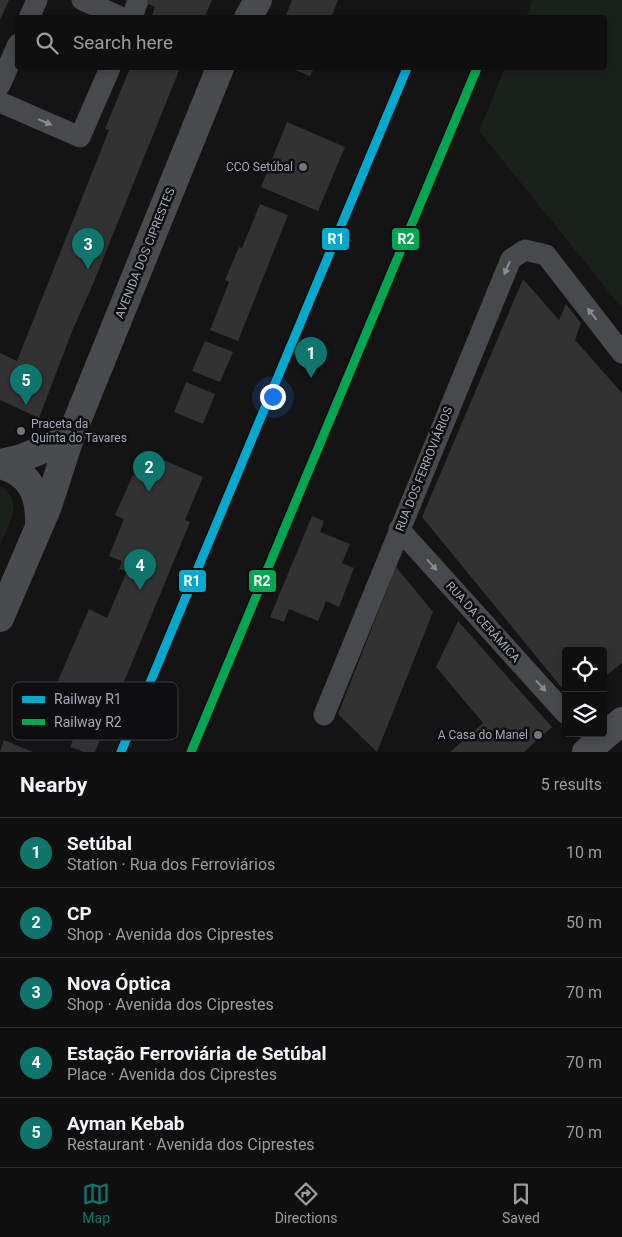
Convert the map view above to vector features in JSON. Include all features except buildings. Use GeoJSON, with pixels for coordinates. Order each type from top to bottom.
{"type":"FeatureCollection","features":[{"type":"Feature","properties":{"kind":"main road"},"geometry":{"type":"LineString","coordinates":[[234,15],[236,0]]}},
{"type":"Feature","properties":{"kind":"main road"},"geometry":{"type":"LineString","coordinates":[[250,15],[258,0]]}},
{"type":"Feature","properties":{"kind":"main road","name":"AVENIDA DOS CIPRESTES"},"geometry":{"type":"LineString","coordinates":[[0,618],[7,594],[39,526],[70,438],[219,70]]}},
{"type":"Feature","properties":{"kind":"main road","name":"AVENIDA DOS CIPRESTES"},"geometry":{"type":"LineString","coordinates":[[0,464],[22,458],[70,438]]}},
{"type":"Feature","properties":{"kind":"main road","name":"AVENIDA DOS CIPRESTES"},"geometry":{"type":"LineString","coordinates":[[0,464],[21,474],[35,490],[38,501],[39,526]]}},
{"type":"Feature","properties":{"kind":"main road"},"geometry":{"type":"LineString","coordinates":[[587,744],[622,721]]}},
{"type":"Feature","properties":{"kind":"street"},"geometry":{"type":"LineString","coordinates":[[30,15],[37,0]]}},
{"type":"Feature","properties":{"kind":"street"},"geometry":{"type":"LineString","coordinates":[[82,0],[130,13]]}},
{"type":"Feature","properties":{"kind":"street"},"geometry":{"type":"LineString","coordinates":[[0,85],[15,51]]}},
{"type":"Feature","properties":{"kind":"street"},"geometry":{"type":"LineString","coordinates":[[0,102],[80,137],[109,70]]}},
{"type":"Feature","properties":{"kind":"street","name":"RUA DOS FERROVIÁRIOS"},"geometry":{"type":"LineString","coordinates":[[324,716],[511,259],[525,250],[546,255],[622,353]]}},
{"type":"Feature","properties":{"kind":"street","name":"RUA DA CERÂMICA"},"geometry":{"type":"LineString","coordinates":[[399,529],[562,710]]}},
{"type":"Feature","properties":{"kind":"shaded area"},"geometry":{"type":"Polygon","coordinates":[[[533,0],[622,0],[622,308],[479,131],[504,70],[607,70],[607,15],[527,15],[533,0]]]}},
{"type":"Feature","properties":{"kind":"shaded area"},"geometry":{"type":"Polygon","coordinates":[[[0,486],[8,492],[12,499],[13,513],[0,545],[0,486]]]}},
{"type":"Feature","properties":{"kind":"rail line","name":"R1"},"geometry":{"type":"LineString","coordinates":[[150,682],[406,70]]}},
{"type":"Feature","properties":{"kind":"rail line","name":"R2"},"geometry":{"type":"LineString","coordinates":[[191,752],[476,70]]}},
{"type":"Feature","properties":{"kind":"rail line","name":"R1"},"geometry":{"type":"LineString","coordinates":[[121,752],[126,740]]}},
{"type":"Feature","properties":{"kind":"place","name":"CCO Setúbal"},"geometry":{"type":"Point","coordinates":[303,167]}},
{"type":"Feature","properties":{"kind":"place","name":"Nova Óptica"},"geometry":{"type":"Point","coordinates":[88,269]}},
{"type":"Feature","properties":{"kind":"place","name":"Setúbal"},"geometry":{"type":"Point","coordinates":[311,378]}},
{"type":"Feature","properties":{"kind":"place","name":"Ayman Kebab"},"geometry":{"type":"Point","coordinates":[26,405]}},
{"type":"Feature","properties":{"kind":"place","name":"Praceta da Quinta do Tavares"},"geometry":{"type":"Point","coordinates":[21,431]}},
{"type":"Feature","properties":{"kind":"place","name":"CP"},"geometry":{"type":"Point","coordinates":[149,492]}},
{"type":"Feature","properties":{"kind":"place","name":"Estação Ferroviária de Setúbal"},"geometry":{"type":"Point","coordinates":[140,590]}},
{"type":"Feature","properties":{"kind":"place","name":"A Casa do Manel"},"geometry":{"type":"Point","coordinates":[538,735]}}]}
